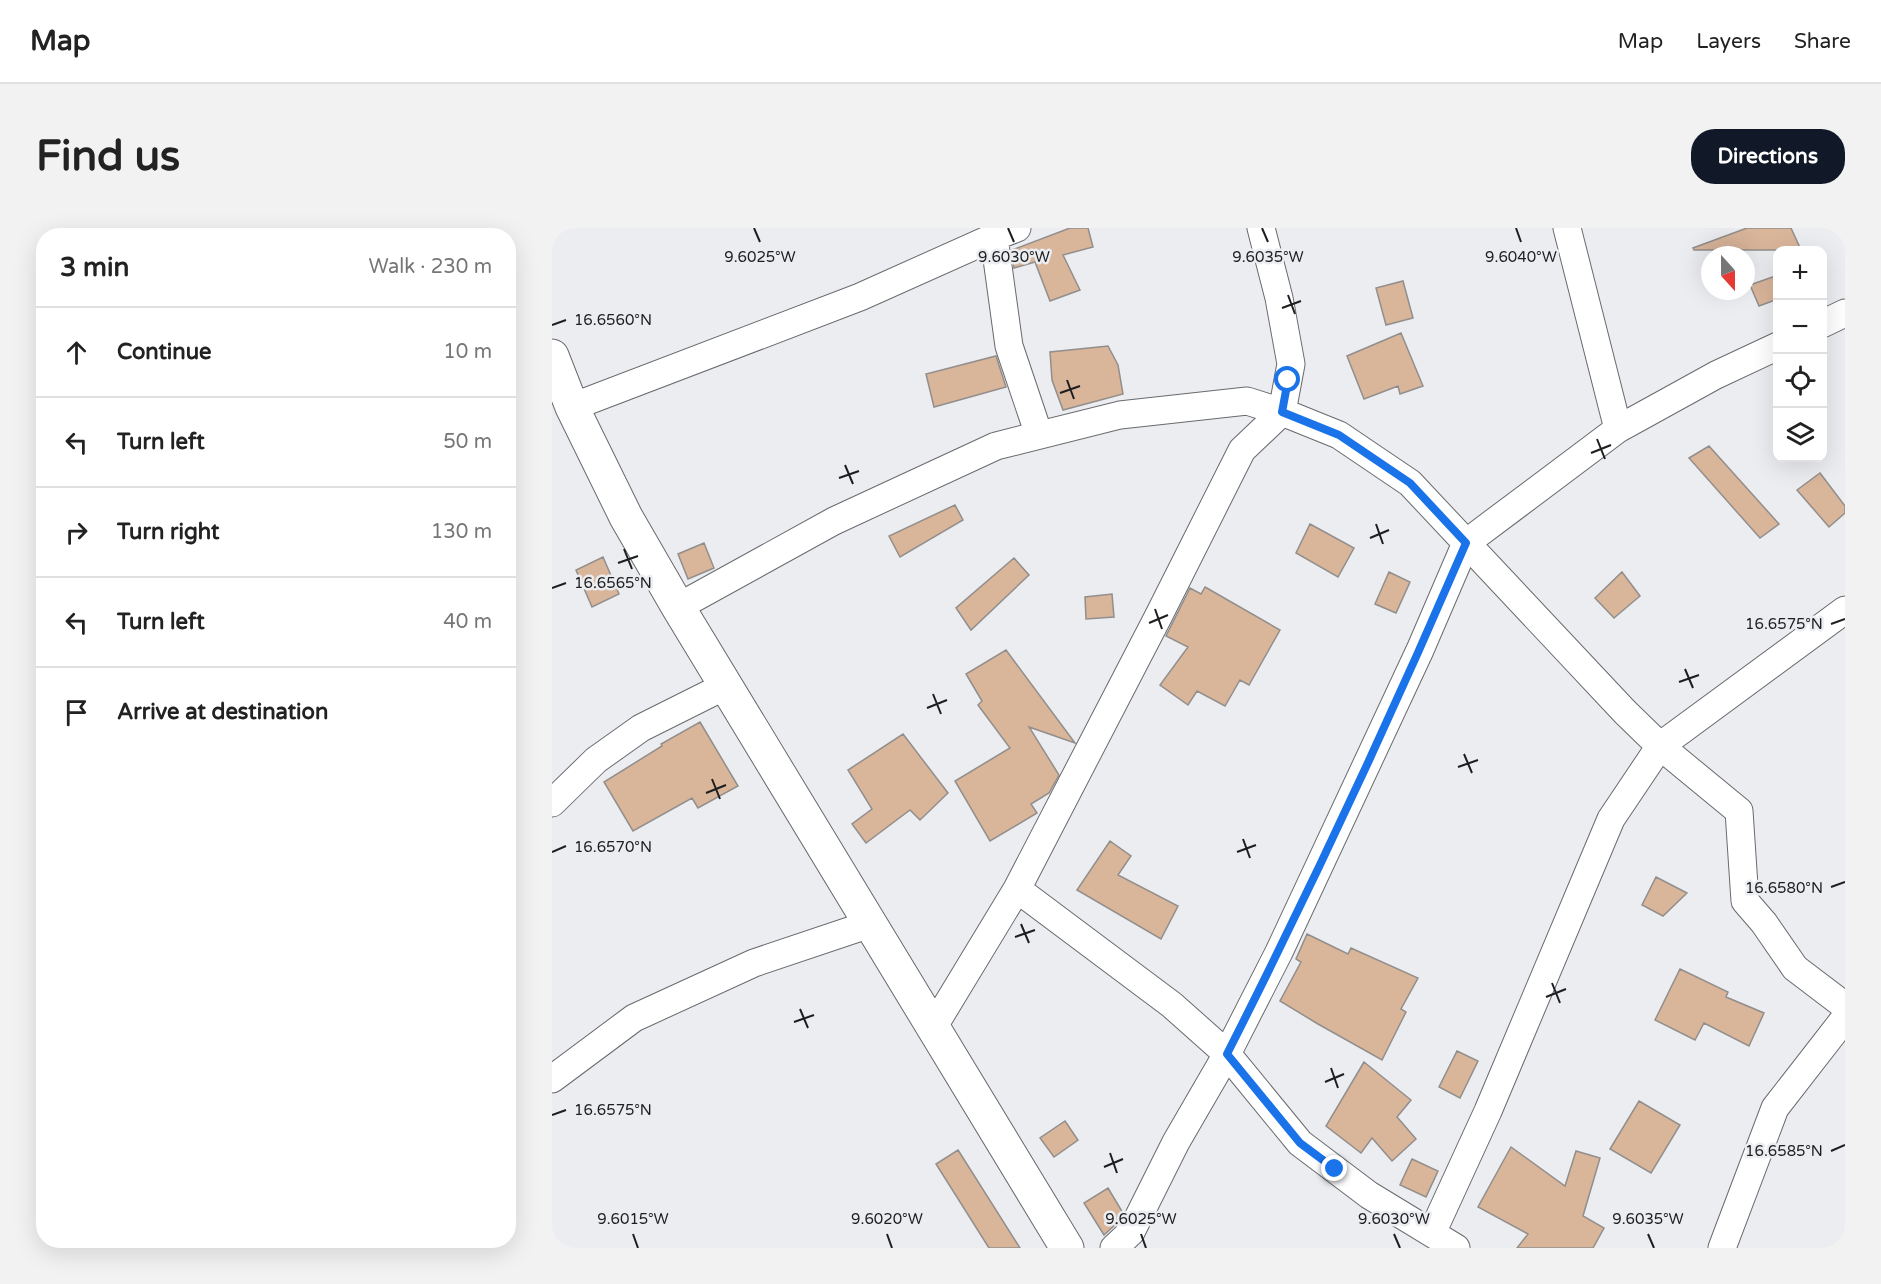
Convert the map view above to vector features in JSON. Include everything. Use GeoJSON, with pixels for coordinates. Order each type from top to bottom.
{"type":"FeatureCollection","features":[{"type":"Feature","properties":{"kind":"main road"},"geometry":{"type":"LineString","coordinates":[[552,356],[572,407],[626,517],[725,686],[1067,1248]]}},
{"type":"Feature","properties":{"kind":"street"},"geometry":{"type":"LineString","coordinates":[[934,1026],[1017,889],[1242,450],[1282,412],[1291,364],[1280,298],[1261,228]]}},
{"type":"Feature","properties":{"kind":"street"},"geometry":{"type":"LineString","coordinates":[[1567,228],[1618,429]]}},
{"type":"Feature","properties":{"kind":"street"},"geometry":{"type":"LineString","coordinates":[[572,407],[860,297],[1005,232],[1009,346],[1039,435]]}},
{"type":"Feature","properties":{"kind":"street"},"geometry":{"type":"LineString","coordinates":[[1827,322],[1845,314]]}},
{"type":"Feature","properties":{"kind":"street"},"geometry":{"type":"LineString","coordinates":[[1114,1248],[1131,1232],[1176,1142],[1227,1054],[1279,952],[1420,650],[1466,543],[1618,429],[1716,375],[1773,348]]}},
{"type":"Feature","properties":{"kind":"street"},"geometry":{"type":"LineString","coordinates":[[678,607],[834,521],[996,446],[1120,415],[1247,401],[1282,412],[1339,435],[1410,483],[1660,746],[1739,811],[1745,901],[1764,922],[1795,968],[1845,1006]]}},
{"type":"Feature","properties":{"kind":"street"},"geometry":{"type":"LineString","coordinates":[[1432,1233],[1488,1111],[1611,819],[1660,746],[1844,612]]}},
{"type":"Feature","properties":{"kind":"street"},"geometry":{"type":"LineString","coordinates":[[552,803],[596,760],[641,728],[725,686]]}},
{"type":"Feature","properties":{"kind":"street"},"geometry":{"type":"LineString","coordinates":[[1017,889],[1172,1005],[1227,1054],[1300,1143],[1369,1195],[1456,1248]]}},
{"type":"Feature","properties":{"kind":"street"},"geometry":{"type":"LineString","coordinates":[[552,1079],[634,1018],[754,963],[870,924]]}},
{"type":"Feature","properties":{"kind":"street"},"geometry":{"type":"LineString","coordinates":[[1722,1248],[1775,1108],[1845,1018]]}},
{"type":"Feature","properties":{"kind":"building"},"geometry":{"type":"Polygon","coordinates":[[[1070,228],[1088,228],[1093,247],[1063,255],[1080,290],[1050,301],[1035,262],[1014,268],[1012,250],[1070,228]]]}},
{"type":"Feature","properties":{"kind":"building"},"geometry":{"type":"Polygon","coordinates":[[[1747,228],[1791,228],[1799,246],[1773,246],[1773,250],[1755,250],[1755,246],[1701,246],[1701,250],[1693,248],[1747,228]]]}},
{"type":"Feature","properties":{"kind":"building"},"geometry":{"type":"Polygon","coordinates":[[[1773,277],[1773,301],[1759,306],[1755,297],[1755,283],[1773,277]]]}},
{"type":"Feature","properties":{"kind":"building"},"geometry":{"type":"Polygon","coordinates":[[[1403,281],[1413,318],[1386,325],[1376,288],[1403,281]]]}},
{"type":"Feature","properties":{"kind":"building"},"geometry":{"type":"Polygon","coordinates":[[[1401,333],[1423,386],[1400,394],[1398,386],[1364,399],[1347,356],[1401,333]]]}},
{"type":"Feature","properties":{"kind":"building"},"geometry":{"type":"Polygon","coordinates":[[[1108,346],[1118,365],[1123,394],[1063,410],[1052,380],[1050,352],[1108,346]]]}},
{"type":"Feature","properties":{"kind":"building"},"geometry":{"type":"Polygon","coordinates":[[[996,356],[1006,387],[934,407],[926,374],[996,356]]]}},
{"type":"Feature","properties":{"kind":"building"},"geometry":{"type":"Polygon","coordinates":[[[1709,446],[1779,524],[1760,538],[1689,458],[1709,446]]]}},
{"type":"Feature","properties":{"kind":"building"},"geometry":{"type":"Polygon","coordinates":[[[1820,473],[1845,506],[1845,513],[1829,527],[1797,490],[1820,473]]]}},
{"type":"Feature","properties":{"kind":"building"},"geometry":{"type":"Polygon","coordinates":[[[955,505],[963,520],[900,557],[889,536],[955,505]]]}},
{"type":"Feature","properties":{"kind":"building"},"geometry":{"type":"Polygon","coordinates":[[[1310,524],[1354,548],[1338,577],[1296,553],[1310,524]]]}},
{"type":"Feature","properties":{"kind":"building"},"geometry":{"type":"Polygon","coordinates":[[[704,543],[714,568],[688,579],[678,554],[704,543]]]}},
{"type":"Feature","properties":{"kind":"building"},"geometry":{"type":"Polygon","coordinates":[[[603,557],[619,594],[592,607],[576,570],[603,557]]]}},
{"type":"Feature","properties":{"kind":"building"},"geometry":{"type":"Polygon","coordinates":[[[1014,558],[1029,575],[971,630],[956,608],[1014,558]]]}},
{"type":"Feature","properties":{"kind":"building"},"geometry":{"type":"Polygon","coordinates":[[[1389,572],[1410,582],[1396,613],[1375,604],[1389,572]]]}},
{"type":"Feature","properties":{"kind":"building"},"geometry":{"type":"Polygon","coordinates":[[[1622,572],[1640,596],[1614,618],[1595,598],[1622,572]]]}},
{"type":"Feature","properties":{"kind":"building"},"geometry":{"type":"Polygon","coordinates":[[[1205,587],[1280,630],[1249,685],[1240,680],[1225,706],[1197,691],[1188,705],[1160,685],[1188,647],[1166,636],[1190,588],[1201,594],[1205,587]]]}},
{"type":"Feature","properties":{"kind":"building"},"geometry":{"type":"Polygon","coordinates":[[[1112,594],[1114,617],[1086,619],[1085,597],[1112,594]]]}},
{"type":"Feature","properties":{"kind":"building"},"geometry":{"type":"Polygon","coordinates":[[[1006,650],[1075,743],[1029,727],[1059,775],[1049,793],[1031,804],[1037,813],[990,841],[955,781],[1010,748],[978,705],[982,701],[966,674],[1006,650]]]}},
{"type":"Feature","properties":{"kind":"building"},"geometry":{"type":"Polygon","coordinates":[[[700,722],[738,786],[698,808],[692,798],[633,831],[604,782],[662,746],[661,744],[700,722]]]}},
{"type":"Feature","properties":{"kind":"building"},"geometry":{"type":"Polygon","coordinates":[[[903,734],[948,793],[920,820],[910,810],[866,843],[852,824],[872,809],[848,770],[903,734]]]}},
{"type":"Feature","properties":{"kind":"building"},"geometry":{"type":"Polygon","coordinates":[[[1110,841],[1131,856],[1118,875],[1178,906],[1161,939],[1077,890],[1110,841]]]}},
{"type":"Feature","properties":{"kind":"building"},"geometry":{"type":"Polygon","coordinates":[[[1656,877],[1687,893],[1663,916],[1642,905],[1656,877]]]}},
{"type":"Feature","properties":{"kind":"building"},"geometry":{"type":"Polygon","coordinates":[[[1307,934],[1348,954],[1351,948],[1418,978],[1401,1009],[1406,1012],[1382,1060],[1280,1001],[1301,962],[1296,959],[1307,934]]]}},
{"type":"Feature","properties":{"kind":"building"},"geometry":{"type":"Polygon","coordinates":[[[1680,969],[1728,992],[1726,997],[1764,1013],[1749,1046],[1704,1023],[1695,1040],[1655,1020],[1680,969]]]}},
{"type":"Feature","properties":{"kind":"building"},"geometry":{"type":"Polygon","coordinates":[[[1457,1051],[1478,1061],[1460,1098],[1439,1087],[1457,1051]]]}},
{"type":"Feature","properties":{"kind":"building"},"geometry":{"type":"Polygon","coordinates":[[[1364,1062],[1411,1100],[1397,1117],[1416,1139],[1392,1161],[1372,1138],[1361,1153],[1326,1126],[1364,1062]]]}},
{"type":"Feature","properties":{"kind":"building"},"geometry":{"type":"Polygon","coordinates":[[[1639,1101],[1680,1125],[1651,1173],[1610,1149],[1639,1101]]]}},
{"type":"Feature","properties":{"kind":"building"},"geometry":{"type":"Polygon","coordinates":[[[1065,1121],[1078,1140],[1054,1157],[1040,1138],[1065,1121]]]}},
{"type":"Feature","properties":{"kind":"building"},"geometry":{"type":"Polygon","coordinates":[[[1511,1147],[1565,1186],[1576,1151],[1600,1158],[1583,1216],[1604,1228],[1593,1248],[1517,1248],[1528,1234],[1478,1207],[1511,1147]]]}},
{"type":"Feature","properties":{"kind":"building"},"geometry":{"type":"Polygon","coordinates":[[[958,1150],[1020,1248],[989,1248],[936,1164],[958,1150]]]}},
{"type":"Feature","properties":{"kind":"building"},"geometry":{"type":"Polygon","coordinates":[[[1412,1159],[1438,1171],[1426,1197],[1400,1185],[1412,1159]]]}},
{"type":"Feature","properties":{"kind":"building"},"geometry":{"type":"Polygon","coordinates":[[[1108,1188],[1123,1213],[1118,1222],[1104,1235],[1084,1203],[1108,1188]]]}},
{"type":"Feature","properties":{"kind":"route"},"geometry":{"type":"LineString","coordinates":[[1288,380],[1282,412],[1339,435],[1410,483],[1466,543],[1420,650],[1279,952],[1227,1054],[1300,1143],[1335,1169]]}}]}
